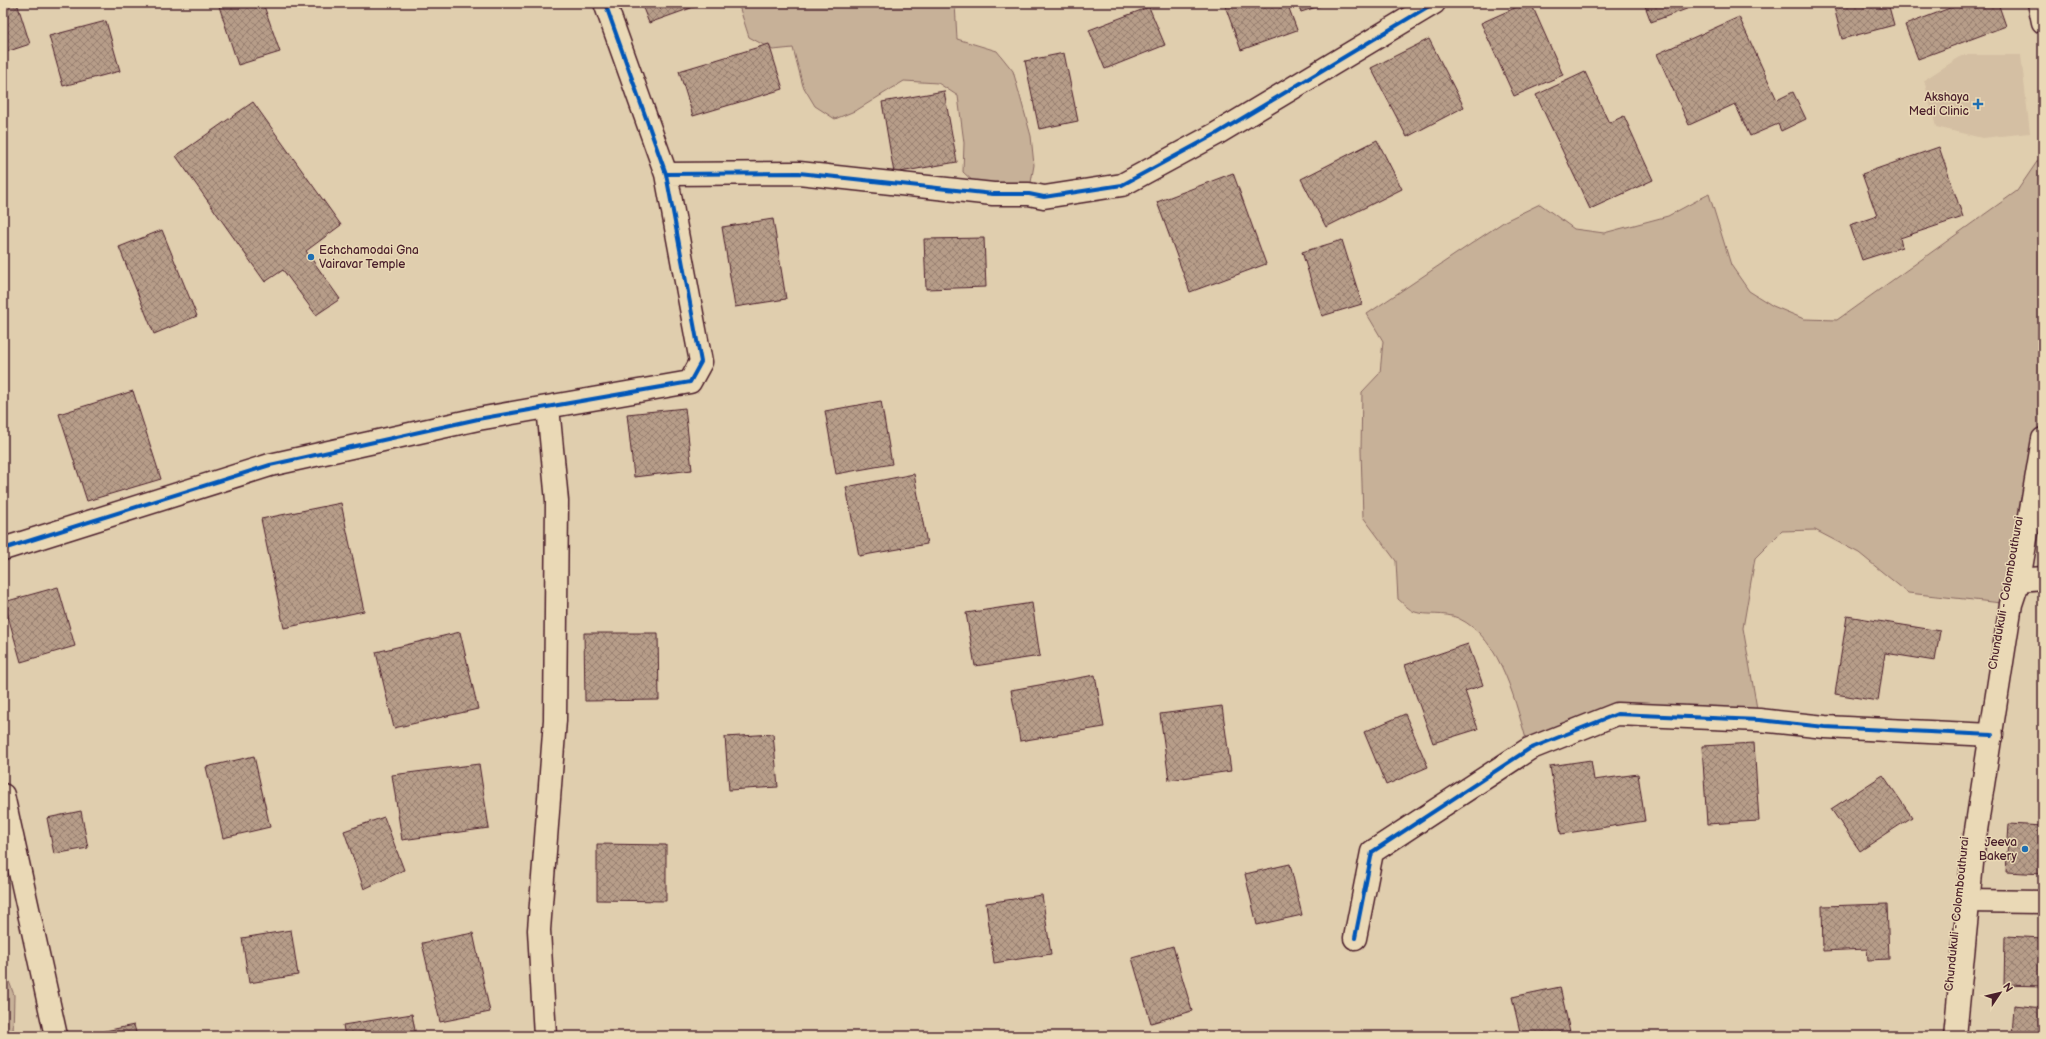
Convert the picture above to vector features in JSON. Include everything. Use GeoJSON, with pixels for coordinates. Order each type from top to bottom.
{"type":"FeatureCollection","features":[{"type":"Feature","properties":{"kind":"street"},"geometry":{"type":"LineString","coordinates":[[3,549],[270,465],[478,419],[690,382],[701,362],[666,174],[605,3]]}},
{"type":"Feature","properties":{"kind":"street"},"geometry":{"type":"LineString","coordinates":[[666,174],[799,173],[994,194],[1029,194],[1044,197],[1122,185],[1216,134],[1434,3]]}},
{"type":"Feature","properties":{"kind":"street"},"geometry":{"type":"LineString","coordinates":[[2039,3],[2043,22]]}},
{"type":"Feature","properties":{"kind":"street"},"geometry":{"type":"LineString","coordinates":[[545,1036],[539,930],[555,720],[557,501],[548,408]]}},
{"type":"Feature","properties":{"kind":"street","name":"Chundukuli - Colombouthurai"},"geometry":{"type":"LineString","coordinates":[[1955,1036],[1974,843],[1992,735],[2011,604],[2019,580],[2042,446]]}},
{"type":"Feature","properties":{"kind":"street"},"geometry":{"type":"LineString","coordinates":[[2019,580],[2043,578]]}},
{"type":"Feature","properties":{"kind":"street"},"geometry":{"type":"LineString","coordinates":[[1355,938],[1372,852],[1529,749],[1617,714],[1759,720],[1825,727],[1992,735]]}},
{"type":"Feature","properties":{"kind":"street"},"geometry":{"type":"LineString","coordinates":[[3,795],[56,1036]]}},
{"type":"Feature","properties":{"kind":"street"},"geometry":{"type":"LineString","coordinates":[[1968,900],[2043,902]]}},
{"type":"Feature","properties":{"kind":"shaded area"},"geometry":{"type":"Polygon","coordinates":[[[738,3],[955,3],[957,39],[997,51],[1013,71],[1031,136],[1034,165],[1029,194],[976,184],[963,172],[964,143],[958,96],[938,83],[904,81],[857,110],[835,119],[815,106],[803,86],[793,48],[773,50],[749,37],[738,3]]]}},
{"type":"Feature","properties":{"kind":"shaded area","name":"Akshaya Medi Clinic"},"geometry":{"type":"Polygon","coordinates":[[[1963,55],[2021,55],[2030,133],[1982,138],[1936,127],[1924,80],[1963,55]]]}},
{"type":"Feature","properties":{"kind":"shaded area"},"geometry":{"type":"Polygon","coordinates":[[[2043,153],[2043,439],[2011,604],[1908,593],[1859,553],[1815,530],[1782,531],[1755,558],[1743,628],[1759,720],[1617,714],[1529,749],[1506,675],[1497,657],[1486,641],[1473,628],[1458,618],[1447,615],[1415,612],[1398,599],[1396,561],[1363,517],[1361,450],[1362,392],[1380,373],[1383,341],[1367,314],[1505,221],[1540,204],[1574,229],[1604,233],[1668,216],[1709,194],[1731,265],[1749,291],[1773,306],[1804,319],[1837,320],[2017,191],[2043,153]]]}},
{"type":"Feature","properties":{"kind":"shaded area"},"geometry":{"type":"Polygon","coordinates":[[[3,965],[14,995],[13,1036],[3,1036],[3,965]]]}},
{"type":"Feature","properties":{"kind":"building"},"geometry":{"type":"Polygon","coordinates":[[[3,3],[17,3],[30,44],[3,53],[3,3]]]}},
{"type":"Feature","properties":{"kind":"building"},"geometry":{"type":"Polygon","coordinates":[[[218,3],[263,3],[280,52],[238,65],[218,3]]]}},
{"type":"Feature","properties":{"kind":"building"},"geometry":{"type":"Polygon","coordinates":[[[641,3],[705,3],[649,23],[641,3]]]}},
{"type":"Feature","properties":{"kind":"building"},"geometry":{"type":"Polygon","coordinates":[[[1224,3],[1287,3],[1297,30],[1241,50],[1224,3]]]}},
{"type":"Feature","properties":{"kind":"building"},"geometry":{"type":"Polygon","coordinates":[[[1298,3],[1329,3],[1301,12],[1298,3]]]}},
{"type":"Feature","properties":{"kind":"building"},"geometry":{"type":"Polygon","coordinates":[[[1526,3],[1531,3],[1563,75],[1514,96],[1481,23],[1526,3]]]}},
{"type":"Feature","properties":{"kind":"building"},"geometry":{"type":"Polygon","coordinates":[[[1644,3],[1703,3],[1651,22],[1644,3]]]}},
{"type":"Feature","properties":{"kind":"building"},"geometry":{"type":"Polygon","coordinates":[[[1833,3],[1888,3],[1894,25],[1842,39],[1833,3]]]}},
{"type":"Feature","properties":{"kind":"building"},"geometry":{"type":"Polygon","coordinates":[[[1963,3],[1998,3],[2006,26],[1918,59],[1905,25],[1963,3]]]}},
{"type":"Feature","properties":{"kind":"building"},"geometry":{"type":"Polygon","coordinates":[[[1149,7],[1165,45],[1105,69],[1089,30],[1149,7]]]}},
{"type":"Feature","properties":{"kind":"building"},"geometry":{"type":"Polygon","coordinates":[[[1739,17],[1777,100],[1793,92],[1806,119],[1781,131],[1778,124],[1750,136],[1735,104],[1689,125],[1657,54],[1739,17]]]}},
{"type":"Feature","properties":{"kind":"building"},"geometry":{"type":"Polygon","coordinates":[[[106,21],[120,71],[63,86],[49,36],[106,21]]]}},
{"type":"Feature","properties":{"kind":"building"},"geometry":{"type":"Polygon","coordinates":[[[1429,39],[1464,107],[1407,137],[1371,68],[1429,39]]]}},
{"type":"Feature","properties":{"kind":"building"},"geometry":{"type":"Polygon","coordinates":[[[769,44],[783,89],[693,116],[679,71],[769,44]]]}},
{"type":"Feature","properties":{"kind":"building"},"geometry":{"type":"Polygon","coordinates":[[[1064,53],[1078,121],[1039,129],[1025,61],[1064,53]]]}},
{"type":"Feature","properties":{"kind":"building"},"geometry":{"type":"Polygon","coordinates":[[[1585,72],[1609,123],[1624,116],[1653,180],[1590,209],[1536,95],[1585,72]]]}},
{"type":"Feature","properties":{"kind":"building"},"geometry":{"type":"Polygon","coordinates":[[[944,91],[957,162],[894,173],[882,102],[944,91]]]}},
{"type":"Feature","properties":{"kind":"building"},"geometry":{"type":"Polygon","coordinates":[[[253,102],[341,225],[306,251],[340,299],[316,315],[283,270],[265,282],[176,156],[253,102]]]}},
{"type":"Feature","properties":{"kind":"building"},"geometry":{"type":"Polygon","coordinates":[[[1377,140],[1402,189],[1326,227],[1301,179],[1377,140]]]}},
{"type":"Feature","properties":{"kind":"building"},"geometry":{"type":"Polygon","coordinates":[[[1939,147],[1963,217],[1900,238],[1902,247],[1862,260],[1850,225],[1877,216],[1862,174],[1939,147]]]}},
{"type":"Feature","properties":{"kind":"building"},"geometry":{"type":"Polygon","coordinates":[[[1233,173],[1266,264],[1190,292],[1157,202],[1233,173]]]}},
{"type":"Feature","properties":{"kind":"building"},"geometry":{"type":"Polygon","coordinates":[[[773,219],[786,299],[735,307],[722,227],[773,219]]]}},
{"type":"Feature","properties":{"kind":"building"},"geometry":{"type":"Polygon","coordinates":[[[162,230],[197,316],[154,334],[119,247],[162,230]]]}},
{"type":"Feature","properties":{"kind":"building"},"geometry":{"type":"Polygon","coordinates":[[[984,238],[986,287],[926,289],[924,239],[984,238]]]}},
{"type":"Feature","properties":{"kind":"building"},"geometry":{"type":"Polygon","coordinates":[[[1342,240],[1362,304],[1322,316],[1302,252],[1342,240]]]}},
{"type":"Feature","properties":{"kind":"building"},"geometry":{"type":"Polygon","coordinates":[[[133,391],[161,479],[87,501],[59,414],[133,391]]]}},
{"type":"Feature","properties":{"kind":"building"},"geometry":{"type":"Polygon","coordinates":[[[881,401],[892,464],[836,474],[825,411],[881,401]]]}},
{"type":"Feature","properties":{"kind":"building"},"geometry":{"type":"Polygon","coordinates":[[[685,408],[692,470],[634,477],[627,414],[685,408]]]}},
{"type":"Feature","properties":{"kind":"building"},"geometry":{"type":"Polygon","coordinates":[[[914,474],[927,544],[859,556],[846,487],[914,474]]]}},
{"type":"Feature","properties":{"kind":"building"},"geometry":{"type":"Polygon","coordinates":[[[341,503],[364,611],[284,628],[261,519],[341,503]]]}},
{"type":"Feature","properties":{"kind":"building"},"geometry":{"type":"Polygon","coordinates":[[[58,587],[75,646],[21,662],[4,602],[58,587]]]}},
{"type":"Feature","properties":{"kind":"building"},"geometry":{"type":"Polygon","coordinates":[[[1032,603],[1040,656],[975,666],[966,613],[1032,603]]]}},
{"type":"Feature","properties":{"kind":"building"},"geometry":{"type":"Polygon","coordinates":[[[1847,616],[1940,631],[1935,661],[1885,653],[1878,701],[1835,694],[1847,616]]]}},
{"type":"Feature","properties":{"kind":"building"},"geometry":{"type":"Polygon","coordinates":[[[460,632],[478,709],[394,728],[376,652],[460,632]]]}},
{"type":"Feature","properties":{"kind":"building"},"geometry":{"type":"Polygon","coordinates":[[[584,633],[658,633],[659,700],[585,701],[584,633]]]}},
{"type":"Feature","properties":{"kind":"building"},"geometry":{"type":"Polygon","coordinates":[[[1468,644],[1483,685],[1465,691],[1478,729],[1433,743],[1405,665],[1468,644]]]}},
{"type":"Feature","properties":{"kind":"building"},"geometry":{"type":"Polygon","coordinates":[[[1095,675],[1104,727],[1020,741],[1011,690],[1095,675]]]}},
{"type":"Feature","properties":{"kind":"building"},"geometry":{"type":"Polygon","coordinates":[[[1222,706],[1231,771],[1169,780],[1160,714],[1222,706]]]}},
{"type":"Feature","properties":{"kind":"building"},"geometry":{"type":"Polygon","coordinates":[[[1405,714],[1428,767],[1386,785],[1364,732],[1405,714]]]}},
{"type":"Feature","properties":{"kind":"building"},"geometry":{"type":"Polygon","coordinates":[[[773,734],[778,787],[729,790],[725,737],[773,734]]]}},
{"type":"Feature","properties":{"kind":"building"},"geometry":{"type":"Polygon","coordinates":[[[1754,743],[1759,821],[1707,824],[1702,746],[1754,743]]]}},
{"type":"Feature","properties":{"kind":"building"},"geometry":{"type":"Polygon","coordinates":[[[254,756],[270,827],[223,838],[206,767],[254,756]]]}},
{"type":"Feature","properties":{"kind":"building"},"geometry":{"type":"Polygon","coordinates":[[[1591,760],[1594,780],[1638,774],[1645,821],[1561,834],[1550,766],[1591,760]]]}},
{"type":"Feature","properties":{"kind":"building"},"geometry":{"type":"Polygon","coordinates":[[[479,764],[489,828],[402,840],[392,775],[479,764]]]}},
{"type":"Feature","properties":{"kind":"building"},"geometry":{"type":"Polygon","coordinates":[[[1883,775],[1912,817],[1860,851],[1831,809],[1883,775]]]}},
{"type":"Feature","properties":{"kind":"building"},"geometry":{"type":"Polygon","coordinates":[[[81,811],[88,848],[54,854],[47,818],[81,811]]]}},
{"type":"Feature","properties":{"kind":"building"},"geometry":{"type":"Polygon","coordinates":[[[384,817],[404,870],[364,889],[344,831],[384,817]]]}},
{"type":"Feature","properties":{"kind":"building","name":"Jeeva Bakery"},"geometry":{"type":"Polygon","coordinates":[[[2009,824],[2043,826],[2043,874],[2006,872],[2009,824]]]}},
{"type":"Feature","properties":{"kind":"building"},"geometry":{"type":"Polygon","coordinates":[[[597,844],[666,845],[666,901],[597,900],[597,844]]]}},
{"type":"Feature","properties":{"kind":"building"},"geometry":{"type":"Polygon","coordinates":[[[1290,864],[1302,915],[1257,925],[1245,874],[1290,864]]]}},
{"type":"Feature","properties":{"kind":"building"},"geometry":{"type":"Polygon","coordinates":[[[1042,895],[1051,954],[994,963],[986,903],[1042,895]]]}},
{"type":"Feature","properties":{"kind":"building"},"geometry":{"type":"Polygon","coordinates":[[[1887,904],[1889,959],[1868,960],[1867,949],[1823,951],[1822,906],[1887,904]]]}},
{"type":"Feature","properties":{"kind":"building"},"geometry":{"type":"Polygon","coordinates":[[[291,930],[298,975],[249,983],[242,938],[291,930]]]}},
{"type":"Feature","properties":{"kind":"building"},"geometry":{"type":"Polygon","coordinates":[[[473,933],[490,1012],[440,1022],[422,943],[473,933]]]}},
{"type":"Feature","properties":{"kind":"building"},"geometry":{"type":"Polygon","coordinates":[[[2005,936],[2043,938],[2043,986],[2004,985],[2005,936]]]}},
{"type":"Feature","properties":{"kind":"building"},"geometry":{"type":"Polygon","coordinates":[[[1173,946],[1192,1011],[1151,1023],[1132,958],[1173,946]]]}},
{"type":"Feature","properties":{"kind":"building"},"geometry":{"type":"Polygon","coordinates":[[[1560,987],[1571,1036],[1521,1036],[1512,997],[1560,987]]]}},
{"type":"Feature","properties":{"kind":"building"},"geometry":{"type":"Polygon","coordinates":[[[2014,1005],[2043,1008],[2043,1036],[2012,1036],[2014,1005]]]}},
{"type":"Feature","properties":{"kind":"building"},"geometry":{"type":"Polygon","coordinates":[[[412,1014],[416,1036],[345,1036],[343,1025],[412,1014]]]}},
{"type":"Feature","properties":{"kind":"building"},"geometry":{"type":"Polygon","coordinates":[[[134,1025],[137,1036],[86,1036],[86,1035],[134,1025]]]}},
{"type":"Feature","properties":{"kind":"cycle path"},"geometry":{"type":"LineString","coordinates":[[605,3],[666,174],[799,173],[993,194],[1029,194],[1044,197],[1122,185],[1216,134],[1434,3]]}},
{"type":"Feature","properties":{"kind":"cycle path"},"geometry":{"type":"LineString","coordinates":[[3,549],[270,465],[478,419],[690,382],[701,362],[666,174]]}},
{"type":"Feature","properties":{"kind":"cycle path"},"geometry":{"type":"LineString","coordinates":[[1355,938],[1372,852],[1529,749],[1617,714],[1759,720],[1825,727],[1992,735]]}},
{"type":"Feature","properties":{"kind":"place","name":"Akshaya Medi Clinic"},"geometry":{"type":"Point","coordinates":[1978,104]}},
{"type":"Feature","properties":{"kind":"place","name":"Echchamodai Gna Vairavar Temple"},"geometry":{"type":"Point","coordinates":[311,257]}},
{"type":"Feature","properties":{"kind":"place","name":"Jeeva Bakery"},"geometry":{"type":"Point","coordinates":[2025,849]}}]}
